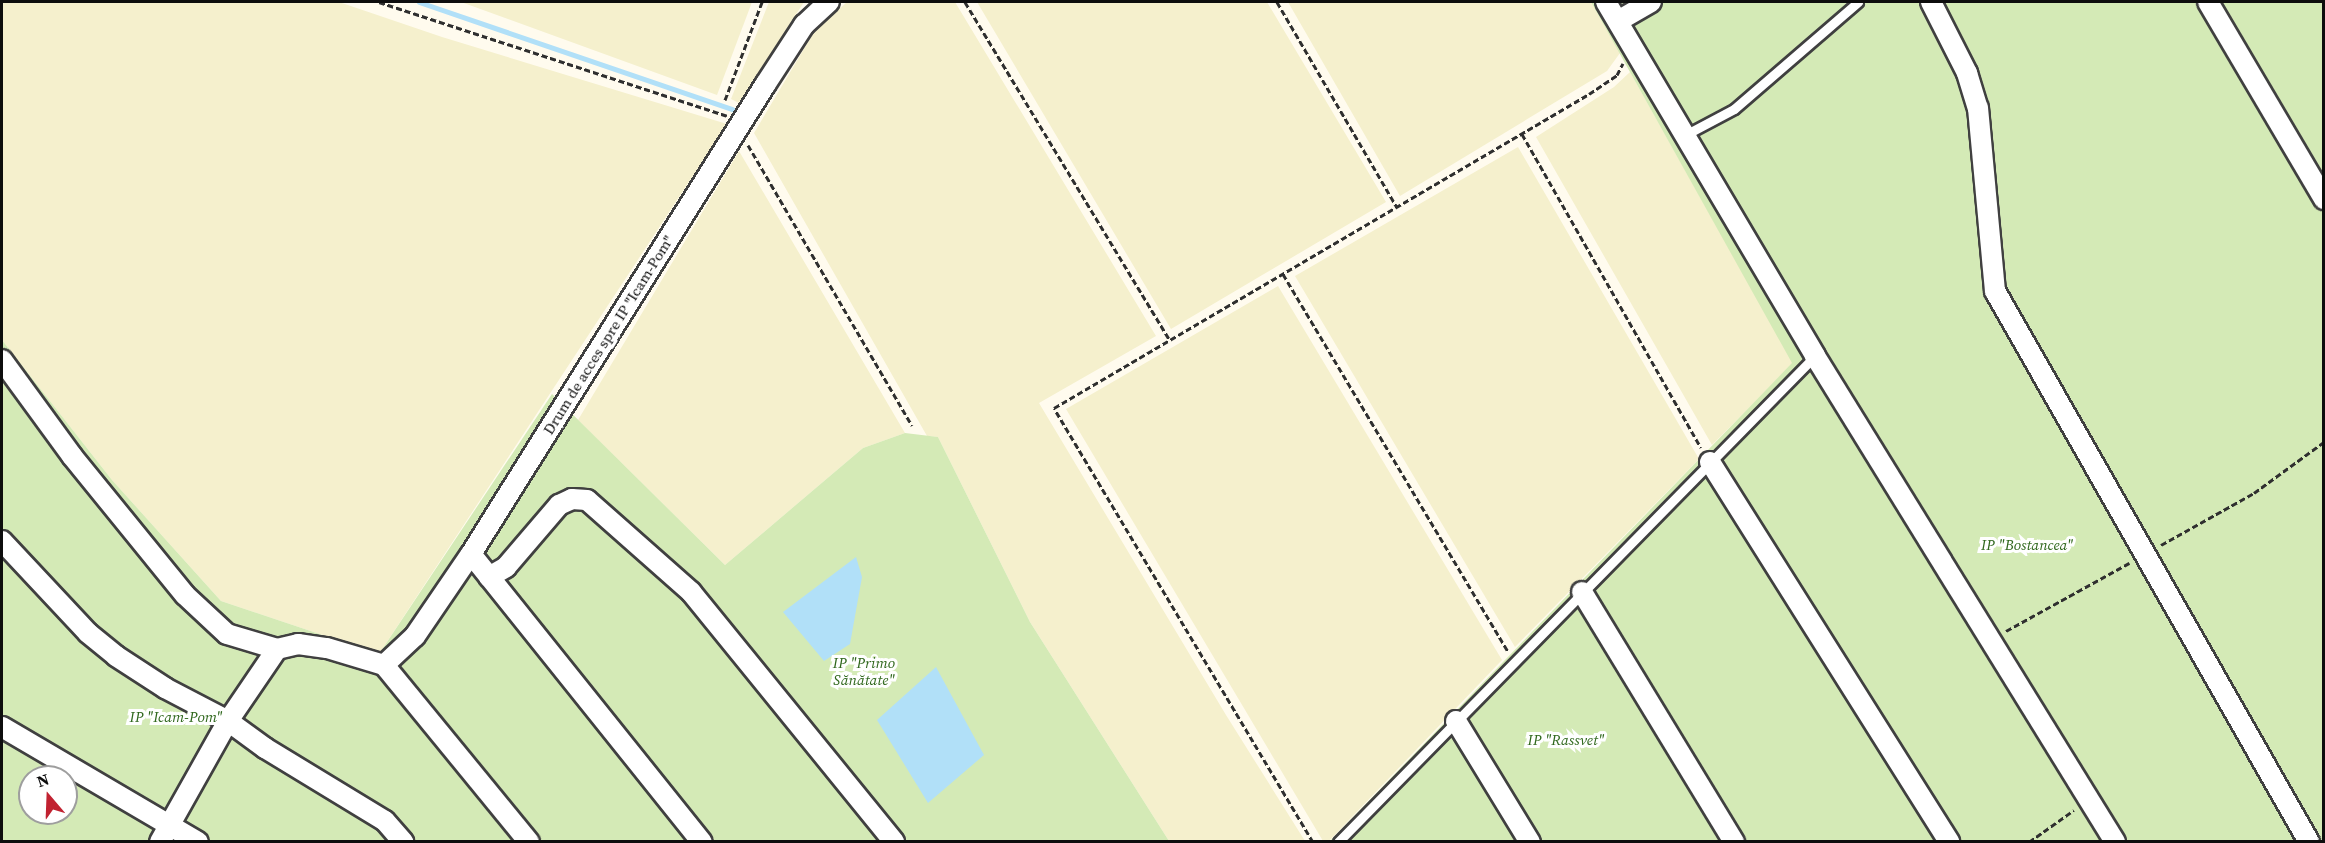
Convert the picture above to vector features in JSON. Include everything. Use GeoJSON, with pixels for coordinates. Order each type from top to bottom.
{"type":"FeatureCollection","features":[{"type":"Feature","properties":{"kind":"street","name":"Drum de acces spre IP \"Icam-Pom\""},"geometry":{"type":"LineString","coordinates":[[384,665],[415,636],[471,554],[804,26],[829,2]]}},
{"type":"Feature","properties":{"kind":"street"},"geometry":{"type":"LineString","coordinates":[[1606,2],[1815,356],[2091,798],[2115,842]]}},
{"type":"Feature","properties":{"kind":"street"},"geometry":{"type":"LineString","coordinates":[[1618,21],[1651,2]]}},
{"type":"Feature","properties":{"kind":"street"},"geometry":{"type":"LineString","coordinates":[[1931,2],[1967,73],[1978,108],[1995,291],[2309,842]]}},
{"type":"Feature","properties":{"kind":"street"},"geometry":{"type":"LineString","coordinates":[[2208,2],[2324,199]]}},
{"type":"Feature","properties":{"kind":"street"},"geometry":{"type":"LineString","coordinates":[[2,360],[72,456],[185,596],[227,634],[277,650],[298,644],[327,648],[384,665],[529,842]]}},
{"type":"Feature","properties":{"kind":"street"},"geometry":{"type":"LineString","coordinates":[[1710,462],[1949,842]]}},
{"type":"Feature","properties":{"kind":"street"},"geometry":{"type":"LineString","coordinates":[[489,577],[506,567],[560,505],[572,499],[587,500],[691,592],[894,842]]}},
{"type":"Feature","properties":{"kind":"street"},"geometry":{"type":"LineString","coordinates":[[2,541],[88,633],[116,656],[165,688],[228,722],[265,748],[385,821],[403,842]]}},
{"type":"Feature","properties":{"kind":"street"},"geometry":{"type":"LineString","coordinates":[[471,554],[702,842]]}},
{"type":"Feature","properties":{"kind":"street"},"geometry":{"type":"LineString","coordinates":[[1582,592],[1734,842]]}},
{"type":"Feature","properties":{"kind":"street"},"geometry":{"type":"LineString","coordinates":[[160,842],[228,722],[277,650]]}},
{"type":"Feature","properties":{"kind":"street"},"geometry":{"type":"LineString","coordinates":[[1456,721],[1530,842]]}},
{"type":"Feature","properties":{"kind":"street"},"geometry":{"type":"LineString","coordinates":[[2,727],[198,842]]}},
{"type":"Feature","properties":{"kind":"lane"},"geometry":{"type":"LineString","coordinates":[[1685,135],[1734,109],[1858,2]]}},
{"type":"Feature","properties":{"kind":"lane"},"geometry":{"type":"LineString","coordinates":[[1338,842],[1815,356]]}},
{"type":"Feature","properties":{"kind":"path"},"geometry":{"type":"LineString","coordinates":[[380,2],[740,125],[912,426]]}},
{"type":"Feature","properties":{"kind":"path"},"geometry":{"type":"LineString","coordinates":[[726,100],[762,2]]}},
{"type":"Feature","properties":{"kind":"path"},"geometry":{"type":"LineString","coordinates":[[965,2],[1170,340]]}},
{"type":"Feature","properties":{"kind":"path"},"geometry":{"type":"LineString","coordinates":[[1277,2],[1397,207]]}},
{"type":"Feature","properties":{"kind":"path"},"geometry":{"type":"LineString","coordinates":[[1313,842],[1054,408],[1522,134],[1617,75],[1632,45]]}},
{"type":"Feature","properties":{"kind":"path"},"geometry":{"type":"LineString","coordinates":[[1522,134],[1710,462]]}},
{"type":"Feature","properties":{"kind":"path"},"geometry":{"type":"LineString","coordinates":[[1283,274],[1514,662]]}},
{"type":"Feature","properties":{"kind":"path"},"geometry":{"type":"LineString","coordinates":[[2029,842],[2091,798]]}},
{"type":"Feature","properties":{"kind":"shaded area"},"geometry":{"type":"Polygon","coordinates":[[[2,2],[339,2],[442,37],[727,124],[379,654],[221,601],[112,480],[2,340],[2,2]]]}},
{"type":"Feature","properties":{"kind":"shaded area"},"geometry":{"type":"Polygon","coordinates":[[[461,2],[752,2],[717,95],[461,2]]]}},
{"type":"Feature","properties":{"kind":"shaded area"},"geometry":{"type":"Polygon","coordinates":[[[769,2],[804,2],[739,103],[731,99],[769,2]]]}},
{"type":"Feature","properties":{"kind":"shaded area"},"geometry":{"type":"Polygon","coordinates":[[[847,2],[955,2],[1156,336],[1039,403],[1226,715],[1305,841],[1169,841],[1030,622],[938,437],[927,436],[754,133],[814,32],[847,2]]]}},
{"type":"Feature","properties":{"kind":"shaded area"},"geometry":{"type":"Polygon","coordinates":[[[977,2],[1267,2],[1386,202],[1171,329],[977,2]]]}},
{"type":"Feature","properties":{"kind":"shaded area"},"geometry":{"type":"Polygon","coordinates":[[[1288,2],[1591,2],[1620,53],[1607,71],[1400,196],[1288,2]]]}},
{"type":"Feature","properties":{"kind":"shaded area"},"geometry":{"type":"Polygon","coordinates":[[[1630,72],[1793,363],[1712,445],[1536,137],[1614,87],[1630,72]]]}},
{"type":"Feature","properties":{"kind":"shaded area"},"geometry":{"type":"Polygon","coordinates":[[[1518,147],[1699,459],[1515,647],[1295,276],[1518,147]]]}},
{"type":"Feature","properties":{"kind":"shaded area"},"geometry":{"type":"Polygon","coordinates":[[[739,151],[905,433],[863,448],[725,565],[578,420],[739,151]]]}},
{"type":"Feature","properties":{"kind":"shaded area"},"geometry":{"type":"Polygon","coordinates":[[[1278,286],[1502,660],[1329,841],[1323,841],[1066,409],[1278,286]]]}},
{"type":"Feature","properties":{"kind":"green space","name":"IP \"Bostancea\""},"geometry":{"type":"Polygon","coordinates":[[[1591,2],[2323,2],[2323,841],[1329,842],[1792,363],[1591,2]]]}},
{"type":"Feature","properties":{"kind":"green space","name":"IP \"Primo Sănătate\""},"geometry":{"type":"Polygon","coordinates":[[[2,340],[112,480],[221,601],[379,654],[552,394],[725,565],[863,448],[905,433],[938,437],[1030,622],[1169,841],[518,841],[479,792],[417,725],[515,841],[2,841],[2,340]]]}},
{"type":"Feature","properties":{"kind":"water"},"geometry":{"type":"Polygon","coordinates":[[[856,557],[862,577],[850,644],[824,661],[783,612],[856,557]]]}},
{"type":"Feature","properties":{"kind":"water"},"geometry":{"type":"Polygon","coordinates":[[[936,667],[984,755],[928,803],[877,720],[936,667]]]}},
{"type":"Feature","properties":{"kind":"waterway"},"geometry":{"type":"LineString","coordinates":[[419,2],[732,109]]}},
{"type":"Feature","properties":{"kind":"park label","name":"IP \"Icam-Pom\""},"geometry":{"type":"Point","coordinates":[176,717]}},
{"type":"Feature","properties":{"kind":"park label","name":"IP \"Rassvet\""},"geometry":{"type":"Point","coordinates":[1566,740]}}]}
